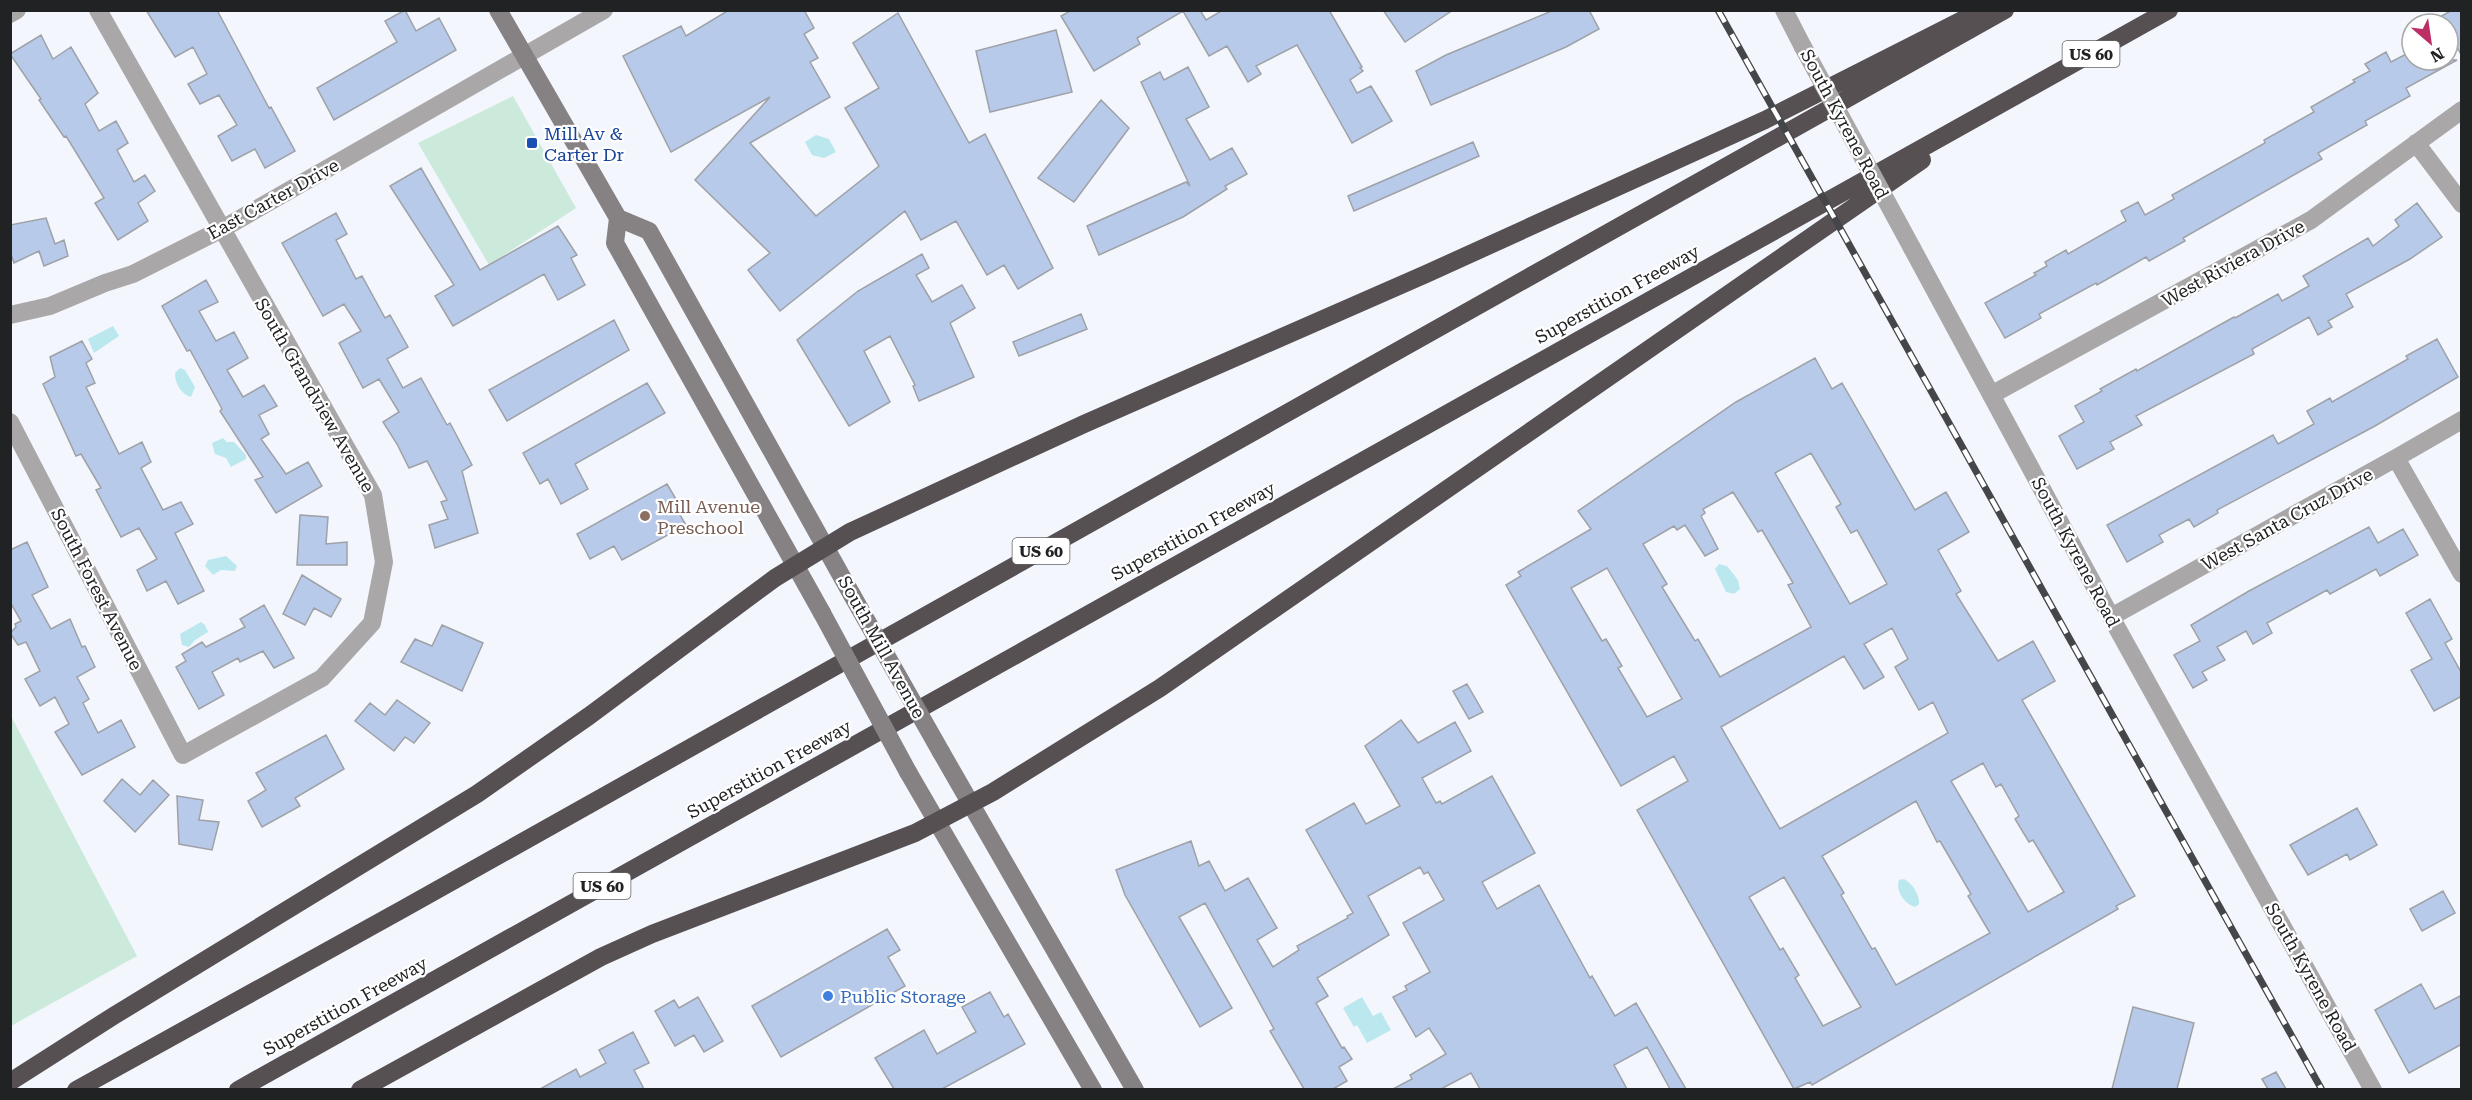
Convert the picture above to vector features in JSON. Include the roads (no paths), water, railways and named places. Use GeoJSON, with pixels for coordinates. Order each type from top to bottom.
{"type":"FeatureCollection","features":[{"type":"Feature","properties":{"kind":"highway"},"geometry":{"type":"LineString","coordinates":[[10,1082],[115,1015],[477,794],[589,716],[795,564],[850,532],[1084,424],[1426,274],[1754,125],[1982,10]]}},
{"type":"Feature","properties":{"kind":"highway","name":"US 60"},"geometry":{"type":"LineString","coordinates":[[76,1089],[403,909],[2005,10]]}},
{"type":"Feature","properties":{"kind":"highway","name":"Superstition Freeway"},"geometry":{"type":"LineString","coordinates":[[238,1089],[2169,10]]}},
{"type":"Feature","properties":{"kind":"highway"},"geometry":{"type":"LineString","coordinates":[[360,1089],[600,957],[652,934],[937,822],[970,804],[1160,688],[2012,98]]}},
{"type":"Feature","properties":{"kind":"main road"},"geometry":{"type":"LineString","coordinates":[[498,10],[618,218]]}},
{"type":"Feature","properties":{"kind":"main road","name":"South Mill Avenue"},"geometry":{"type":"LineString","coordinates":[[1093,1089],[908,772],[795,564],[615,243],[618,218],[649,231],[970,804],[1135,1089]]}},
{"type":"Feature","properties":{"kind":"street"},"geometry":{"type":"LineString","coordinates":[[10,14],[17,10]]}},
{"type":"Feature","properties":{"kind":"street","name":"South Grandview Avenue"},"geometry":{"type":"LineString","coordinates":[[98,10],[373,495],[384,562],[372,623],[322,678],[183,755]]}},
{"type":"Feature","properties":{"kind":"street","name":"East Carter Drive"},"geometry":{"type":"LineString","coordinates":[[10,315],[51,306],[133,274],[222,229],[604,10]]}},
{"type":"Feature","properties":{"kind":"street","name":"South Kyrene Road"},"geometry":{"type":"LineString","coordinates":[[1784,10],[2111,616],[2373,1089]]}},
{"type":"Feature","properties":{"kind":"street","name":"West Riviera Drive"},"geometry":{"type":"LineString","coordinates":[[1991,394],[2311,220],[2462,110]]}},
{"type":"Feature","properties":{"kind":"street"},"geometry":{"type":"LineString","coordinates":[[2416,143],[2462,204]]}},
{"type":"Feature","properties":{"kind":"street","name":"West Santa Cruz Drive"},"geometry":{"type":"LineString","coordinates":[[2111,616],[2462,420]]}},
{"type":"Feature","properties":{"kind":"street","name":"South Forest Avenue"},"geometry":{"type":"LineString","coordinates":[[10,422],[183,755]]}},
{"type":"Feature","properties":{"kind":"street"},"geometry":{"type":"LineString","coordinates":[[2396,458],[2462,574]]}},
{"type":"Feature","properties":{"kind":"water"},"geometry":{"type":"Polygon","coordinates":[[[816,135],[829,139],[836,152],[824,158],[812,155],[805,142],[816,135]]]}},
{"type":"Feature","properties":{"kind":"water"},"geometry":{"type":"Polygon","coordinates":[[[113,326],[119,336],[94,353],[88,339],[113,326]]]}},
{"type":"Feature","properties":{"kind":"water"},"geometry":{"type":"Polygon","coordinates":[[[180,368],[185,370],[195,387],[191,397],[184,394],[177,385],[175,373],[180,368]]]}},
{"type":"Feature","properties":{"kind":"water"},"geometry":{"type":"Polygon","coordinates":[[[223,438],[227,442],[234,442],[246,455],[246,459],[231,467],[226,458],[215,454],[212,443],[223,438]]]}},
{"type":"Feature","properties":{"kind":"water"},"geometry":{"type":"Polygon","coordinates":[[[226,556],[237,566],[235,571],[221,570],[213,575],[205,566],[208,560],[226,556]]]}},
{"type":"Feature","properties":{"kind":"water"},"geometry":{"type":"Polygon","coordinates":[[[1719,564],[1727,566],[1738,580],[1740,589],[1734,594],[1726,592],[1715,569],[1719,564]]]}},
{"type":"Feature","properties":{"kind":"water"},"geometry":{"type":"Polygon","coordinates":[[[201,622],[208,632],[189,647],[182,645],[180,634],[201,622]]]}},
{"type":"Feature","properties":{"kind":"water"},"geometry":{"type":"Polygon","coordinates":[[[1904,879],[1917,893],[1919,904],[1915,907],[1907,903],[1899,892],[1899,880],[1904,879]]]}},
{"type":"Feature","properties":{"kind":"water"},"geometry":{"type":"Polygon","coordinates":[[[1362,997],[1373,1016],[1381,1012],[1391,1030],[1367,1043],[1357,1025],[1354,1027],[1343,1008],[1362,997]]]}},
{"type":"Feature","properties":{"kind":"railway"},"geometry":{"type":"LineString","coordinates":[[1718,10],[2322,1090]]}},
{"type":"Feature","properties":{"kind":"place","name":"Mill Av & Carter Dr"},"geometry":{"type":"Point","coordinates":[532,143]}},
{"type":"Feature","properties":{"kind":"place","name":"Mill Avenue Preschool"},"geometry":{"type":"Point","coordinates":[645,516]}},
{"type":"Feature","properties":{"kind":"place","name":"Public Storage"},"geometry":{"type":"Point","coordinates":[828,996]}}]}
